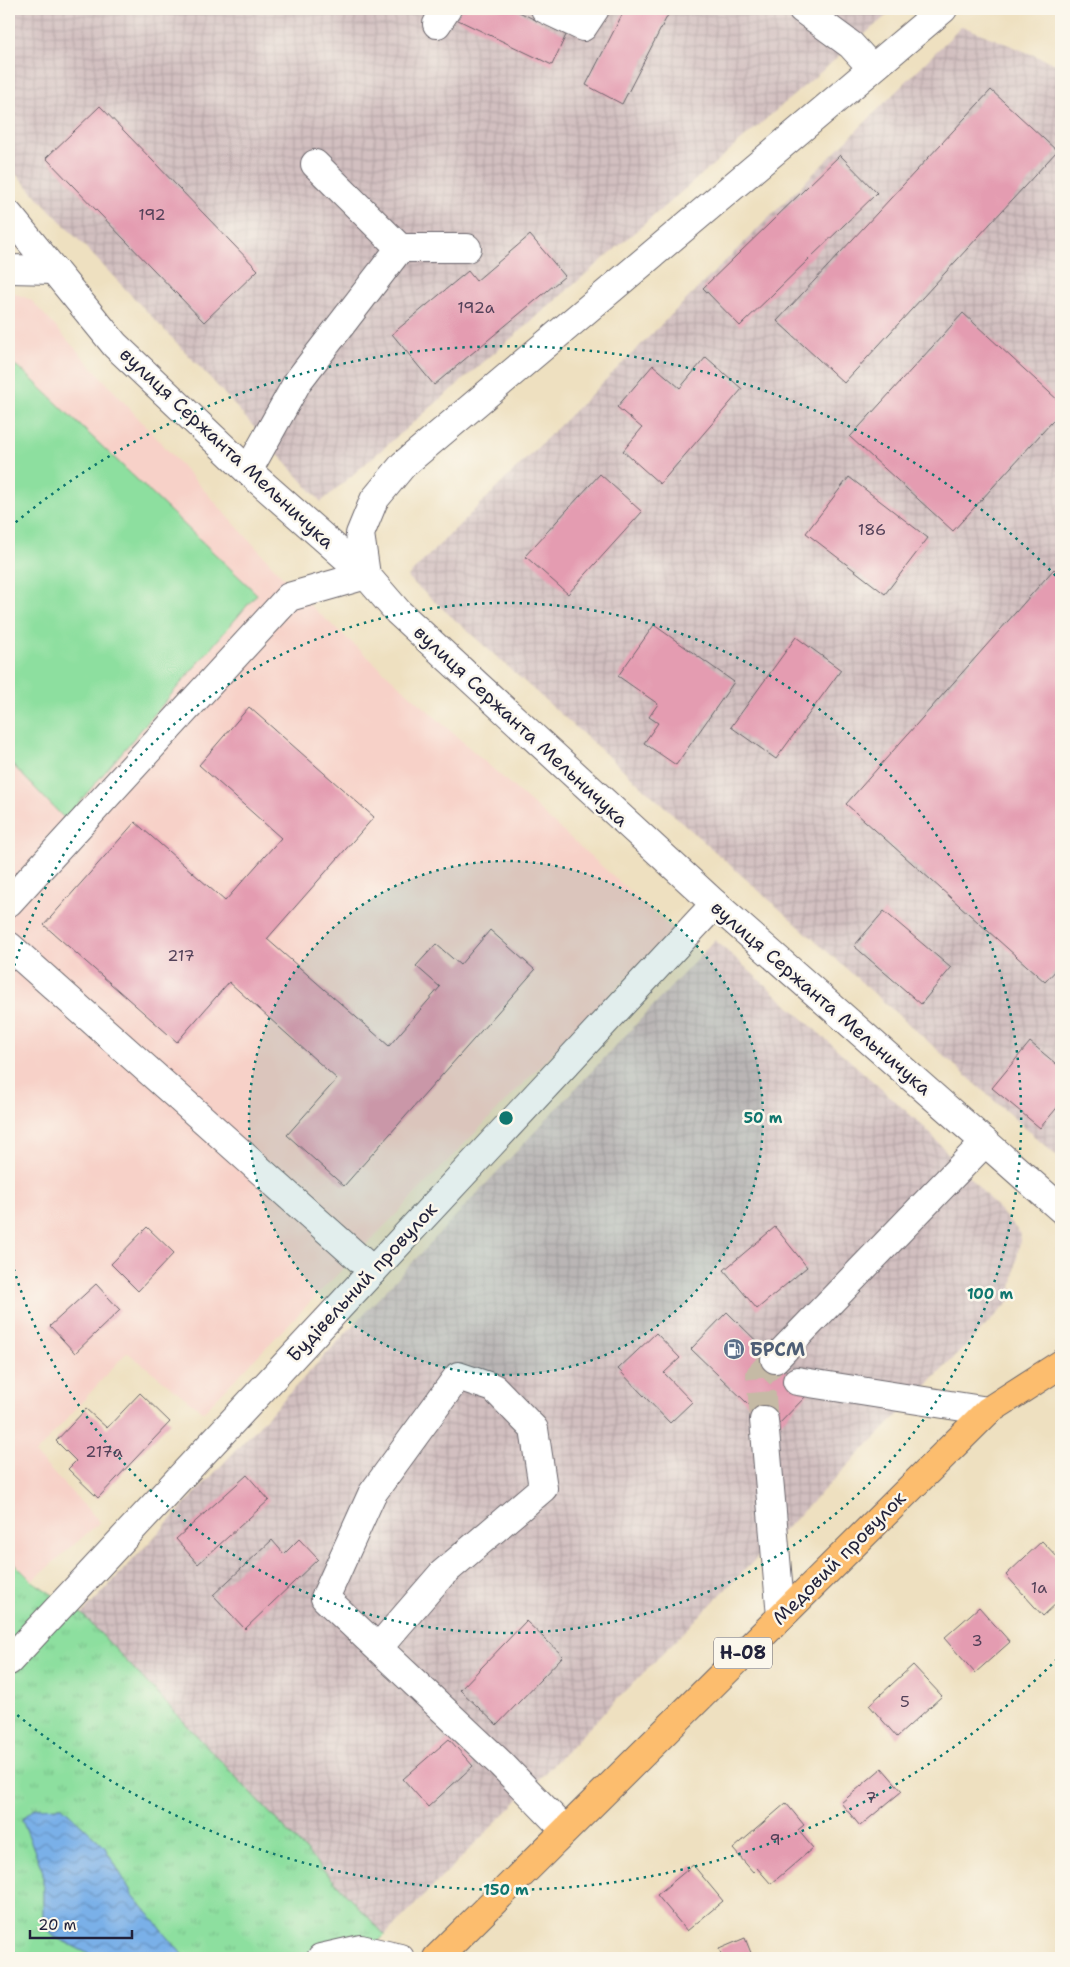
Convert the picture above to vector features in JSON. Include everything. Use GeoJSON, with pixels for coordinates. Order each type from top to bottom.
{"type":"FeatureCollection","features":[{"type":"Feature","properties":{"kind":"main road","name":"Медовий провулок"},"geometry":{"type":"LineString","coordinates":[[437,1958],[988,1411],[1061,1364]]}},
{"type":"Feature","properties":{"kind":"street"},"geometry":{"type":"LineString","coordinates":[[545,9],[583,27],[595,9]]}},
{"type":"Feature","properties":{"kind":"street"},"geometry":{"type":"LineString","coordinates":[[802,9],[851,46],[872,68]]}},
{"type":"Feature","properties":{"kind":"street"},"geometry":{"type":"LineString","coordinates":[[9,902],[289,598],[366,574],[360,534],[374,500],[403,465],[943,9]]}},
{"type":"Feature","properties":{"kind":"street"},"geometry":{"type":"LineString","coordinates":[[315,164],[400,248],[466,248]]}},
{"type":"Feature","properties":{"kind":"street","name":"вулиця Сержанта Мельничука"},"geometry":{"type":"LineString","coordinates":[[9,215],[115,345],[248,471],[366,574],[405,619],[715,904],[1061,1209]]}},
{"type":"Feature","properties":{"kind":"street"},"geometry":{"type":"LineString","coordinates":[[248,471],[298,381],[400,248]]}},
{"type":"Feature","properties":{"kind":"street"},"geometry":{"type":"LineString","coordinates":[[9,269],[54,270]]}},
{"type":"Feature","properties":{"kind":"street","name":"Будівельний провулок"},"geometry":{"type":"LineString","coordinates":[[9,1661],[715,904]]}},
{"type":"Feature","properties":{"kind":"street"},"geometry":{"type":"LineString","coordinates":[[9,946],[373,1271]]}},
{"type":"Feature","properties":{"kind":"street"},"geometry":{"type":"LineString","coordinates":[[775,1359],[985,1142]]}},
{"type":"Feature","properties":{"kind":"street"},"geometry":{"type":"LineString","coordinates":[[378,1648],[442,1574],[543,1488],[534,1429],[494,1388],[458,1376],[372,1494],[325,1598],[378,1648],[502,1764],[565,1830]]}},
{"type":"Feature","properties":{"kind":"street"},"geometry":{"type":"LineString","coordinates":[[797,1380],[988,1411]]}},
{"type":"Feature","properties":{"kind":"street"},"geometry":{"type":"LineString","coordinates":[[764,1420],[781,1616]]}},
{"type":"Feature","properties":{"kind":"street"},"geometry":{"type":"LineString","coordinates":[[321,1958],[361,1950],[400,1958]]}},
{"type":"Feature","properties":{"kind":"shaded area"},"geometry":{"type":"Polygon","coordinates":[[[9,9],[894,9],[321,502],[212,380],[9,167],[9,9]]]}},
{"type":"Feature","properties":{"kind":"shaded area"},"geometry":{"type":"Polygon","coordinates":[[[962,26],[1061,66],[1061,1160],[407,577],[962,26]]]}},
{"type":"Feature","properties":{"kind":"shaded area"},"geometry":{"type":"Polygon","coordinates":[[[9,291],[31,300],[302,598],[673,930],[203,1412],[127,1352],[35,1454],[100,1522],[32,1581],[9,1558],[9,291]]]}},
{"type":"Feature","properties":{"kind":"shaded area"},"geometry":{"type":"Polygon","coordinates":[[[715,940],[925,1128],[1021,1234],[1010,1301],[385,1935],[82,1614],[715,940]]]}},
{"type":"Feature","properties":{"kind":"green space"},"geometry":{"type":"Polygon","coordinates":[[[9,362],[21,369],[257,594],[65,819],[9,761],[9,362]]]}},
{"type":"Feature","properties":{"kind":"green space"},"geometry":{"type":"Polygon","coordinates":[[[9,1558],[32,1581],[82,1614],[385,1935],[362,1958],[185,1958],[133,1895],[104,1846],[62,1807],[35,1808],[22,1819],[43,1872],[43,1925],[53,1936],[97,1958],[9,1958],[9,1558]]]}},
{"type":"Feature","properties":{"kind":"water"},"geometry":{"type":"Polygon","coordinates":[[[62,1807],[104,1846],[133,1895],[185,1958],[97,1958],[53,1936],[43,1925],[43,1872],[22,1819],[35,1808],[62,1807]]]}},
{"type":"Feature","properties":{"kind":"building"},"geometry":{"type":"Polygon","coordinates":[[[461,9],[513,9],[566,35],[552,65],[456,19],[461,9]]]}},
{"type":"Feature","properties":{"kind":"building"},"geometry":{"type":"Polygon","coordinates":[[[625,9],[671,9],[622,104],[586,85],[625,9]]]}},
{"type":"Feature","properties":{"kind":"building"},"geometry":{"type":"Polygon","coordinates":[[[991,90],[1057,151],[844,383],[777,321],[991,90]]]}},
{"type":"Feature","properties":{"kind":"building"},"geometry":{"type":"Polygon","coordinates":[[[100,106],[258,270],[204,322],[46,158],[100,106]]]}},
{"type":"Feature","properties":{"kind":"building"},"geometry":{"type":"Polygon","coordinates":[[[840,155],[877,193],[740,326],[703,288],[840,155]]]}},
{"type":"Feature","properties":{"kind":"building"},"geometry":{"type":"Polygon","coordinates":[[[530,235],[565,276],[434,385],[392,334],[468,271],[476,281],[530,235]]]}},
{"type":"Feature","properties":{"kind":"building"},"geometry":{"type":"Polygon","coordinates":[[[963,313],[1061,403],[1061,412],[953,531],[850,437],[963,313]]]}},
{"type":"Feature","properties":{"kind":"building"},"geometry":{"type":"Polygon","coordinates":[[[706,357],[742,389],[660,484],[623,451],[642,428],[617,407],[653,365],[680,388],[706,357]]]}},
{"type":"Feature","properties":{"kind":"building"},"geometry":{"type":"Polygon","coordinates":[[[600,474],[642,512],[568,594],[525,556],[600,474]]]}},
{"type":"Feature","properties":{"kind":"building"},"geometry":{"type":"Polygon","coordinates":[[[849,477],[928,538],[885,594],[806,533],[849,477]]]}},
{"type":"Feature","properties":{"kind":"building"},"geometry":{"type":"Polygon","coordinates":[[[1054,569],[1061,576],[1061,965],[1045,982],[846,804],[1054,569]]]}},
{"type":"Feature","properties":{"kind":"building"},"geometry":{"type":"Polygon","coordinates":[[[654,625],[734,682],[676,765],[644,743],[658,723],[649,717],[658,704],[618,676],[654,625]]]}},
{"type":"Feature","properties":{"kind":"building"},"geometry":{"type":"Polygon","coordinates":[[[796,637],[841,670],[776,759],[731,727],[796,637]]]}},
{"type":"Feature","properties":{"kind":"building"},"geometry":{"type":"Polygon","coordinates":[[[249,707],[374,817],[267,939],[389,1046],[440,987],[416,966],[436,944],[460,965],[490,930],[535,970],[344,1186],[287,1135],[337,1079],[229,982],[177,1042],[44,925],[135,822],[225,901],[281,838],[199,765],[249,707]]]}},
{"type":"Feature","properties":{"kind":"building"},"geometry":{"type":"Polygon","coordinates":[[[884,911],[951,968],[921,1004],[854,946],[884,911]]]}},
{"type":"Feature","properties":{"kind":"building"},"geometry":{"type":"Polygon","coordinates":[[[1030,1042],[1061,1068],[1061,1103],[1040,1128],[992,1088],[1030,1042]]]}},
{"type":"Feature","properties":{"kind":"building"},"geometry":{"type":"Polygon","coordinates":[[[147,1227],[174,1253],[138,1291],[111,1264],[147,1227]]]}},
{"type":"Feature","properties":{"kind":"building"},"geometry":{"type":"Polygon","coordinates":[[[775,1227],[807,1267],[757,1309],[724,1270],[775,1227]]]}},
{"type":"Feature","properties":{"kind":"building"},"geometry":{"type":"Polygon","coordinates":[[[96,1284],[120,1310],[75,1353],[50,1326],[96,1284]]]}},
{"type":"Feature","properties":{"kind":"building"},"geometry":{"type":"Polygon","coordinates":[[[727,1312],[809,1393],[774,1429],[691,1349],[727,1312]]]}},
{"type":"Feature","properties":{"kind":"building"},"geometry":{"type":"Polygon","coordinates":[[[656,1333],[680,1358],[664,1373],[692,1402],[670,1423],[618,1369],[656,1333]]]}},
{"type":"Feature","properties":{"kind":"building"},"geometry":{"type":"Polygon","coordinates":[[[140,1393],[170,1422],[98,1498],[68,1469],[76,1461],[56,1441],[86,1409],[107,1428],[140,1393]]]}},
{"type":"Feature","properties":{"kind":"building"},"geometry":{"type":"Polygon","coordinates":[[[247,1475],[269,1500],[198,1564],[176,1539],[247,1475]]]}},
{"type":"Feature","properties":{"kind":"building"},"geometry":{"type":"Polygon","coordinates":[[[299,1539],[318,1559],[245,1629],[213,1595],[272,1540],[284,1554],[299,1539]]]}},
{"type":"Feature","properties":{"kind":"building"},"geometry":{"type":"Polygon","coordinates":[[[1042,1541],[1061,1561],[1061,1599],[1043,1616],[1006,1575],[1042,1541]]]}},
{"type":"Feature","properties":{"kind":"building"},"geometry":{"type":"Polygon","coordinates":[[[979,1607],[1010,1642],[975,1673],[944,1638],[979,1607]]]}},
{"type":"Feature","properties":{"kind":"building"},"geometry":{"type":"Polygon","coordinates":[[[526,1621],[563,1656],[497,1725],[460,1690],[526,1621]]]}},
{"type":"Feature","properties":{"kind":"building"},"geometry":{"type":"Polygon","coordinates":[[[913,1665],[942,1696],[897,1737],[869,1705],[913,1665]]]}},
{"type":"Feature","properties":{"kind":"building"},"geometry":{"type":"Polygon","coordinates":[[[449,1739],[473,1766],[428,1807],[403,1779],[449,1739]]]}},
{"type":"Feature","properties":{"kind":"building"},"geometry":{"type":"Polygon","coordinates":[[[882,1768],[902,1791],[860,1826],[841,1803],[882,1768]]]}},
{"type":"Feature","properties":{"kind":"building"},"geometry":{"type":"Polygon","coordinates":[[[786,1803],[804,1825],[798,1830],[813,1848],[771,1884],[757,1868],[753,1872],[733,1849],[786,1803]]]}},
{"type":"Feature","properties":{"kind":"building"},"geometry":{"type":"Polygon","coordinates":[[[693,1865],[723,1901],[687,1931],[657,1895],[693,1865]]]}},
{"type":"Feature","properties":{"kind":"building"},"geometry":{"type":"Polygon","coordinates":[[[745,1938],[753,1958],[723,1958],[719,1949],[745,1938]]]}},
{"type":"Feature","properties":{"kind":"tunnel"},"geometry":{"type":"LineString","coordinates":[[764,1420],[760,1375],[775,1359]]}},
{"type":"Feature","properties":{"kind":"place","name":"БРСМ"},"geometry":{"type":"Point","coordinates":[734,1349]}}]}
